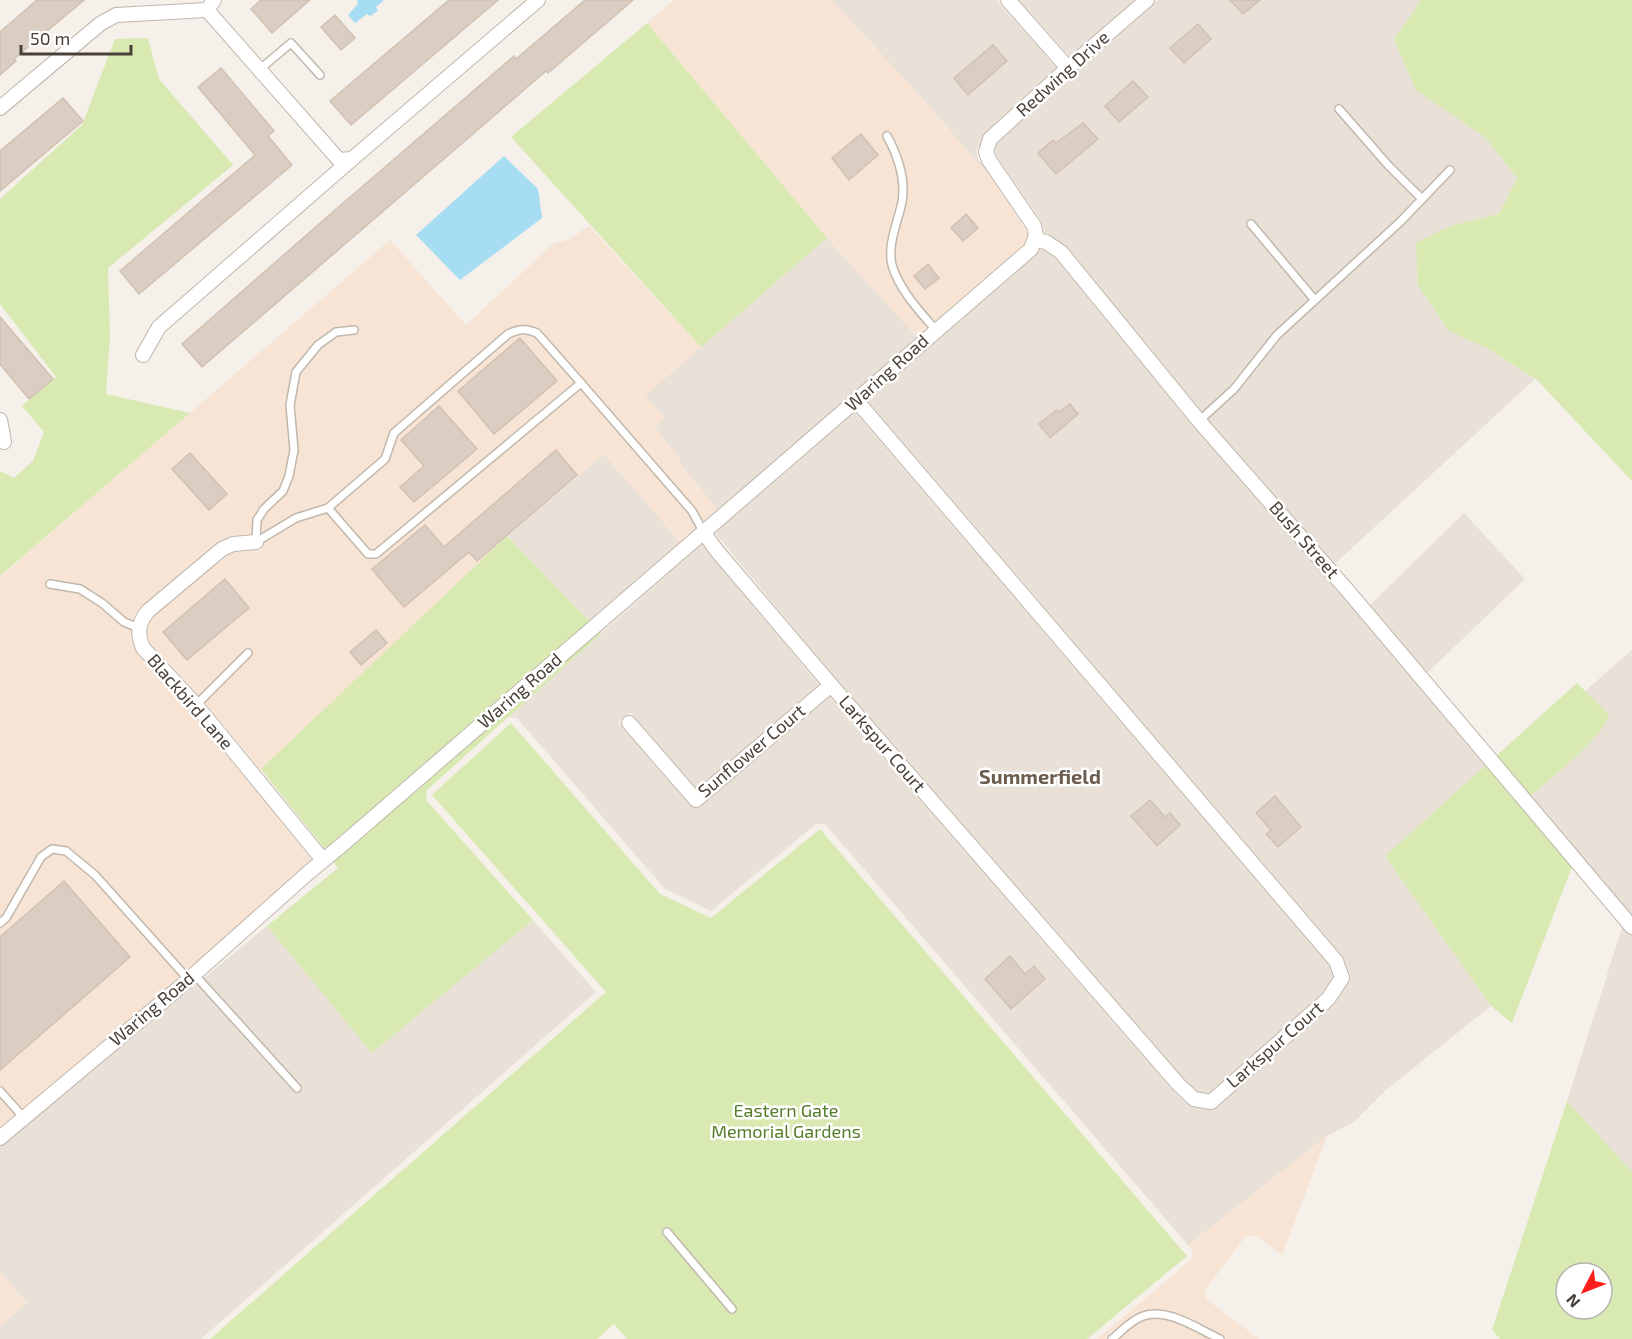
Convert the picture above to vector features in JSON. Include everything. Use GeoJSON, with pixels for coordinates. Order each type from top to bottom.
{"type":"FeatureCollection","features":[{"type":"Feature","properties":{"kind":"street"},"geometry":{"type":"LineString","coordinates":[[143,355],[159,327],[538,0]]}},
{"type":"Feature","properties":{"kind":"street"},"geometry":{"type":"LineString","coordinates":[[1008,0],[1068,68]]}},
{"type":"Feature","properties":{"kind":"street","name":"Redwing Drive"},"geometry":{"type":"LineString","coordinates":[[1035,240],[1034,226],[986,152],[990,139],[1147,0]]}},
{"type":"Feature","properties":{"kind":"street"},"geometry":{"type":"LineString","coordinates":[[0,108],[99,24],[116,15],[211,5],[260,70],[339,160],[352,159]]}},
{"type":"Feature","properties":{"kind":"street","name":"Waring Road"},"geometry":{"type":"LineString","coordinates":[[0,1138],[191,977],[323,860],[704,533],[1031,249],[1035,240]]}},
{"type":"Feature","properties":{"kind":"street","name":"Bush Street"},"geometry":{"type":"LineString","coordinates":[[1035,240],[1046,242],[1061,252],[1199,421],[1348,591],[1632,927]]}},
{"type":"Feature","properties":{"kind":"street","name":"Larkspur Court"},"geometry":{"type":"LineString","coordinates":[[704,533],[831,685],[1179,1086],[1194,1099],[1211,1102],[1328,999],[1342,978],[1336,961],[856,400]]}},
{"type":"Feature","properties":{"kind":"street"},"geometry":{"type":"LineString","coordinates":[[0,420],[4,442]]}},
{"type":"Feature","properties":{"kind":"street"},"geometry":{"type":"LineString","coordinates":[[139,628],[148,611],[222,549],[233,544],[256,542]]}},
{"type":"Feature","properties":{"kind":"street","name":"Blackbird Lane"},"geometry":{"type":"LineString","coordinates":[[139,628],[139,639],[143,648],[196,705],[323,860]]}},
{"type":"Feature","properties":{"kind":"street","name":"Sunflower Court"},"geometry":{"type":"LineString","coordinates":[[629,723],[696,800],[831,685]]}},
{"type":"Feature","properties":{"kind":"lane"},"geometry":{"type":"LineString","coordinates":[[260,70],[291,43],[320,75]]}},
{"type":"Feature","properties":{"kind":"lane"},"geometry":{"type":"LineString","coordinates":[[1339,109],[1388,165],[1422,199]]}},
{"type":"Feature","properties":{"kind":"lane"},"geometry":{"type":"LineString","coordinates":[[887,136],[898,156],[903,193],[891,249],[892,264],[905,291],[936,330]]}},
{"type":"Feature","properties":{"kind":"lane"},"geometry":{"type":"LineString","coordinates":[[1199,421],[1234,389],[1277,334],[1400,222],[1450,170]]}},
{"type":"Feature","properties":{"kind":"lane"},"geometry":{"type":"LineString","coordinates":[[1251,224],[1314,299]]}},
{"type":"Feature","properties":{"kind":"lane"},"geometry":{"type":"LineString","coordinates":[[256,542],[296,518],[328,508],[385,459],[394,433],[508,334],[519,329],[528,329],[537,333],[692,511],[704,533]]}},
{"type":"Feature","properties":{"kind":"lane"},"geometry":{"type":"LineString","coordinates":[[256,542],[257,520],[264,509],[283,491],[289,476],[294,450],[290,405],[296,372],[318,345],[336,332],[354,330]]}},
{"type":"Feature","properties":{"kind":"lane"},"geometry":{"type":"LineString","coordinates":[[328,508],[368,554],[376,554],[581,383]]}},
{"type":"Feature","properties":{"kind":"lane"},"geometry":{"type":"LineString","coordinates":[[50,584],[80,589],[102,603],[124,622],[139,628]]}},
{"type":"Feature","properties":{"kind":"lane"},"geometry":{"type":"LineString","coordinates":[[196,705],[248,653]]}},
{"type":"Feature","properties":{"kind":"lane"},"geometry":{"type":"LineString","coordinates":[[0,923],[6,918],[41,857],[52,849],[66,851],[95,875],[297,1088]]}},
{"type":"Feature","properties":{"kind":"lane"},"geometry":{"type":"LineString","coordinates":[[0,1091],[24,1118]]}},
{"type":"Feature","properties":{"kind":"lane"},"geometry":{"type":"LineString","coordinates":[[667,1232],[732,1309]]}},
{"type":"Feature","properties":{"kind":"lane"},"geometry":{"type":"LineString","coordinates":[[1112,1339],[1140,1317],[1151,1313],[1170,1316],[1220,1339]]}},
{"type":"Feature","properties":{"kind":"shaded area"},"geometry":{"type":"Polygon","coordinates":[[[674,0],[831,0],[912,87],[992,179],[1026,230],[1028,236],[1024,244],[917,337],[827,238],[647,23],[674,0]]]}},
{"type":"Feature","properties":{"kind":"shaded area"},"geometry":{"type":"Polygon","coordinates":[[[831,0],[996,0],[1057,68],[983,137],[979,148],[976,149],[978,161],[981,161],[992,179],[912,87],[831,0]]]}},
{"type":"Feature","properties":{"kind":"shaded area"},"geometry":{"type":"Polygon","coordinates":[[[1019,0],[1136,0],[1070,57],[1019,0]]]}},
{"type":"Feature","properties":{"kind":"shaded area"},"geometry":{"type":"Polygon","coordinates":[[[1158,0],[1421,0],[1394,40],[1416,90],[1486,138],[1517,178],[1499,214],[1450,226],[1450,331],[1487,348],[1535,379],[1327,571],[1363,612],[1464,513],[1525,579],[1421,679],[1493,760],[1385,856],[1491,1006],[1385,1091],[1354,1122],[1327,1136],[1188,1245],[825,824],[816,824],[711,911],[665,889],[517,718],[507,717],[702,544],[819,685],[697,789],[631,713],[618,723],[689,805],[700,805],[829,696],[1173,1091],[1188,1105],[1209,1110],[1216,1107],[1334,1002],[1349,981],[1350,974],[1343,957],[867,400],[1042,248],[1046,236],[1041,221],[996,155],[994,150],[996,143],[1158,0]]]}},
{"type":"Feature","properties":{"kind":"shaded area"},"geometry":{"type":"Polygon","coordinates":[[[589,226],[701,347],[645,396],[665,417],[655,427],[678,457],[684,469],[719,511],[681,543],[604,454],[507,536],[262,770],[291,807],[202,699],[150,643],[147,636],[149,622],[154,616],[226,555],[234,552],[262,550],[265,535],[233,536],[217,543],[142,606],[134,617],[131,627],[132,642],[137,654],[190,710],[312,860],[175,981],[0,1128],[0,577],[390,240],[466,325],[553,244],[570,239],[589,226]]]}},
{"type":"Feature","properties":{"kind":"shaded area"},"geometry":{"type":"Polygon","coordinates":[[[827,238],[917,337],[719,511],[684,469],[678,457],[654,426],[661,421],[645,395],[827,238]]]}},
{"type":"Feature","properties":{"kind":"shaded area"},"geometry":{"type":"Polygon","coordinates":[[[854,411],[1329,965],[1333,978],[1322,994],[1210,1094],[1198,1092],[1185,1080],[832,674],[715,533],[854,411]]]}},
{"type":"Feature","properties":{"kind":"shaded area"},"geometry":{"type":"Polygon","coordinates":[[[604,454],[681,543],[590,622],[507,536],[604,454]]]}},
{"type":"Feature","properties":{"kind":"shaded area"},"geometry":{"type":"Polygon","coordinates":[[[1632,650],[1632,1172],[1567,1101],[1626,915],[1526,800],[1593,738],[1609,715],[1585,691],[1632,650]]]}},
{"type":"Feature","properties":{"kind":"shaded area"},"geometry":{"type":"Polygon","coordinates":[[[533,920],[596,992],[201,1339],[0,1339],[0,1326],[27,1303],[0,1272],[0,1147],[267,926],[372,1052],[533,920]]]}},
{"type":"Feature","properties":{"kind":"shaded area"},"geometry":{"type":"Polygon","coordinates":[[[1327,1136],[1282,1255],[1255,1235],[1245,1237],[1205,1290],[1206,1299],[1259,1339],[1097,1339],[1191,1260],[1193,1251],[1188,1245],[1327,1136]]]}},
{"type":"Feature","properties":{"kind":"shaded area"},"geometry":{"type":"Polygon","coordinates":[[[0,1272],[27,1303],[0,1326],[0,1272]]]}},
{"type":"Feature","properties":{"kind":"green space"},"geometry":{"type":"Polygon","coordinates":[[[1421,0],[1632,0],[1632,481],[1537,380],[1487,348],[1449,331],[1418,285],[1416,243],[1450,226],[1499,214],[1517,178],[1486,138],[1416,90],[1394,40],[1421,0]]]}},
{"type":"Feature","properties":{"kind":"green space"},"geometry":{"type":"Polygon","coordinates":[[[647,23],[827,238],[701,347],[511,137],[647,23]]]}},
{"type":"Feature","properties":{"kind":"green space"},"geometry":{"type":"Polygon","coordinates":[[[148,38],[159,79],[233,165],[108,268],[110,337],[106,394],[190,413],[0,576],[0,471],[14,478],[33,461],[44,432],[22,406],[56,377],[0,304],[0,199],[82,125],[115,39],[148,38]]]}},
{"type":"Feature","properties":{"kind":"green space"},"geometry":{"type":"Polygon","coordinates":[[[507,536],[590,622],[325,849],[261,769],[507,536]]]}},
{"type":"Feature","properties":{"kind":"green space"},"geometry":{"type":"Polygon","coordinates":[[[600,632],[601,634],[427,790],[426,800],[533,920],[372,1053],[267,926],[338,868],[333,862],[600,632]]]}},
{"type":"Feature","properties":{"kind":"green space"},"geometry":{"type":"Polygon","coordinates":[[[1577,683],[1609,715],[1605,724],[1586,747],[1526,800],[1575,859],[1512,1023],[1491,1006],[1385,856],[1577,683]]]}},
{"type":"Feature","properties":{"kind":"green space","name":"Eastern Gate Memorial Gardens"},"geometry":{"type":"Polygon","coordinates":[[[511,723],[660,894],[711,918],[820,829],[1187,1256],[1087,1339],[627,1339],[614,1324],[597,1339],[210,1339],[606,992],[432,795],[511,723]]]}},
{"type":"Feature","properties":{"kind":"green space"},"geometry":{"type":"Polygon","coordinates":[[[1567,1101],[1632,1172],[1632,1339],[1500,1339],[1492,1330],[1567,1101]]]}},
{"type":"Feature","properties":{"kind":"water"},"geometry":{"type":"Polygon","coordinates":[[[357,0],[384,0],[376,7],[378,11],[370,16],[367,14],[355,23],[348,15],[358,4],[357,0]]]}},
{"type":"Feature","properties":{"kind":"water"},"geometry":{"type":"Polygon","coordinates":[[[504,156],[538,189],[542,218],[460,280],[416,235],[504,156]]]}},
{"type":"Feature","properties":{"kind":"building"},"geometry":{"type":"Polygon","coordinates":[[[37,0],[84,0],[14,59],[16,61],[0,75],[0,32],[37,0]]]}},
{"type":"Feature","properties":{"kind":"building"},"geometry":{"type":"Polygon","coordinates":[[[261,0],[310,0],[272,33],[251,9],[261,0]]]}},
{"type":"Feature","properties":{"kind":"building"},"geometry":{"type":"Polygon","coordinates":[[[449,0],[498,0],[351,125],[330,101],[449,0]]]}},
{"type":"Feature","properties":{"kind":"building"},"geometry":{"type":"Polygon","coordinates":[[[585,0],[633,0],[548,73],[546,71],[202,367],[182,344],[514,56],[516,59],[585,0]]]}},
{"type":"Feature","properties":{"kind":"building"},"geometry":{"type":"Polygon","coordinates":[[[1230,0],[1260,0],[1243,14],[1230,0]]]}},
{"type":"Feature","properties":{"kind":"building"},"geometry":{"type":"Polygon","coordinates":[[[335,15],[355,38],[341,50],[321,27],[335,15]]]}},
{"type":"Feature","properties":{"kind":"building"},"geometry":{"type":"Polygon","coordinates":[[[1198,24],[1211,39],[1184,63],[1170,48],[1198,24]]]}},
{"type":"Feature","properties":{"kind":"building"},"geometry":{"type":"Polygon","coordinates":[[[993,45],[1007,61],[968,95],[954,78],[993,45]]]}},
{"type":"Feature","properties":{"kind":"building"},"geometry":{"type":"Polygon","coordinates":[[[221,68],[274,131],[268,136],[292,165],[139,294],[120,271],[255,155],[198,87],[221,68]]]}},
{"type":"Feature","properties":{"kind":"building"},"geometry":{"type":"Polygon","coordinates":[[[1133,81],[1148,97],[1119,122],[1105,106],[1133,81]]]}},
{"type":"Feature","properties":{"kind":"building"},"geometry":{"type":"Polygon","coordinates":[[[63,98],[83,121],[0,191],[0,151],[63,98]]]}},
{"type":"Feature","properties":{"kind":"building"},"geometry":{"type":"Polygon","coordinates":[[[1083,123],[1098,139],[1056,174],[1038,153],[1053,140],[1056,143],[1083,123]]]}},
{"type":"Feature","properties":{"kind":"building"},"geometry":{"type":"Polygon","coordinates":[[[861,134],[878,155],[849,180],[832,158],[861,134]]]}},
{"type":"Feature","properties":{"kind":"building"},"geometry":{"type":"Polygon","coordinates":[[[966,214],[978,228],[963,241],[951,228],[966,214]]]}},
{"type":"Feature","properties":{"kind":"building"},"geometry":{"type":"Polygon","coordinates":[[[928,264],[939,278],[925,289],[914,276],[928,264]]]}},
{"type":"Feature","properties":{"kind":"building"},"geometry":{"type":"Polygon","coordinates":[[[0,317],[53,379],[29,399],[0,364],[0,317]]]}},
{"type":"Feature","properties":{"kind":"building"},"geometry":{"type":"Polygon","coordinates":[[[520,338],[557,381],[494,434],[458,391],[520,338]]]}},
{"type":"Feature","properties":{"kind":"building"},"geometry":{"type":"Polygon","coordinates":[[[1070,404],[1078,414],[1050,438],[1039,424],[1057,410],[1059,412],[1070,404]]]}},
{"type":"Feature","properties":{"kind":"building"},"geometry":{"type":"Polygon","coordinates":[[[439,406],[477,449],[414,502],[400,487],[424,466],[401,440],[439,406]]]}},
{"type":"Feature","properties":{"kind":"building"},"geometry":{"type":"Polygon","coordinates":[[[556,450],[577,475],[477,561],[469,552],[404,607],[372,569],[425,525],[444,547],[556,450]]]}},
{"type":"Feature","properties":{"kind":"building"},"geometry":{"type":"Polygon","coordinates":[[[190,453],[227,494],[209,510],[172,469],[190,453]]]}},
{"type":"Feature","properties":{"kind":"building"},"geometry":{"type":"Polygon","coordinates":[[[225,579],[249,608],[187,660],[163,632],[225,579]]]}},
{"type":"Feature","properties":{"kind":"building"},"geometry":{"type":"Polygon","coordinates":[[[376,630],[387,643],[361,665],[350,652],[376,630]]]}},
{"type":"Feature","properties":{"kind":"building"},"geometry":{"type":"Polygon","coordinates":[[[1275,796],[1301,827],[1278,847],[1266,834],[1271,830],[1256,813],[1275,796]]]}},
{"type":"Feature","properties":{"kind":"building"},"geometry":{"type":"Polygon","coordinates":[[[1150,800],[1165,817],[1170,813],[1180,825],[1157,846],[1131,816],[1150,800]]]}},
{"type":"Feature","properties":{"kind":"building"},"geometry":{"type":"Polygon","coordinates":[[[64,881],[130,957],[0,1070],[0,937],[64,881]]]}},
{"type":"Feature","properties":{"kind":"building"},"geometry":{"type":"Polygon","coordinates":[[[1010,956],[1025,974],[1034,966],[1045,979],[1011,1009],[985,979],[1010,956]]]}},
{"type":"Feature","properties":{"kind":"district","name":"Summerfield"},"geometry":{"type":"Point","coordinates":[1040,777]}}]}
